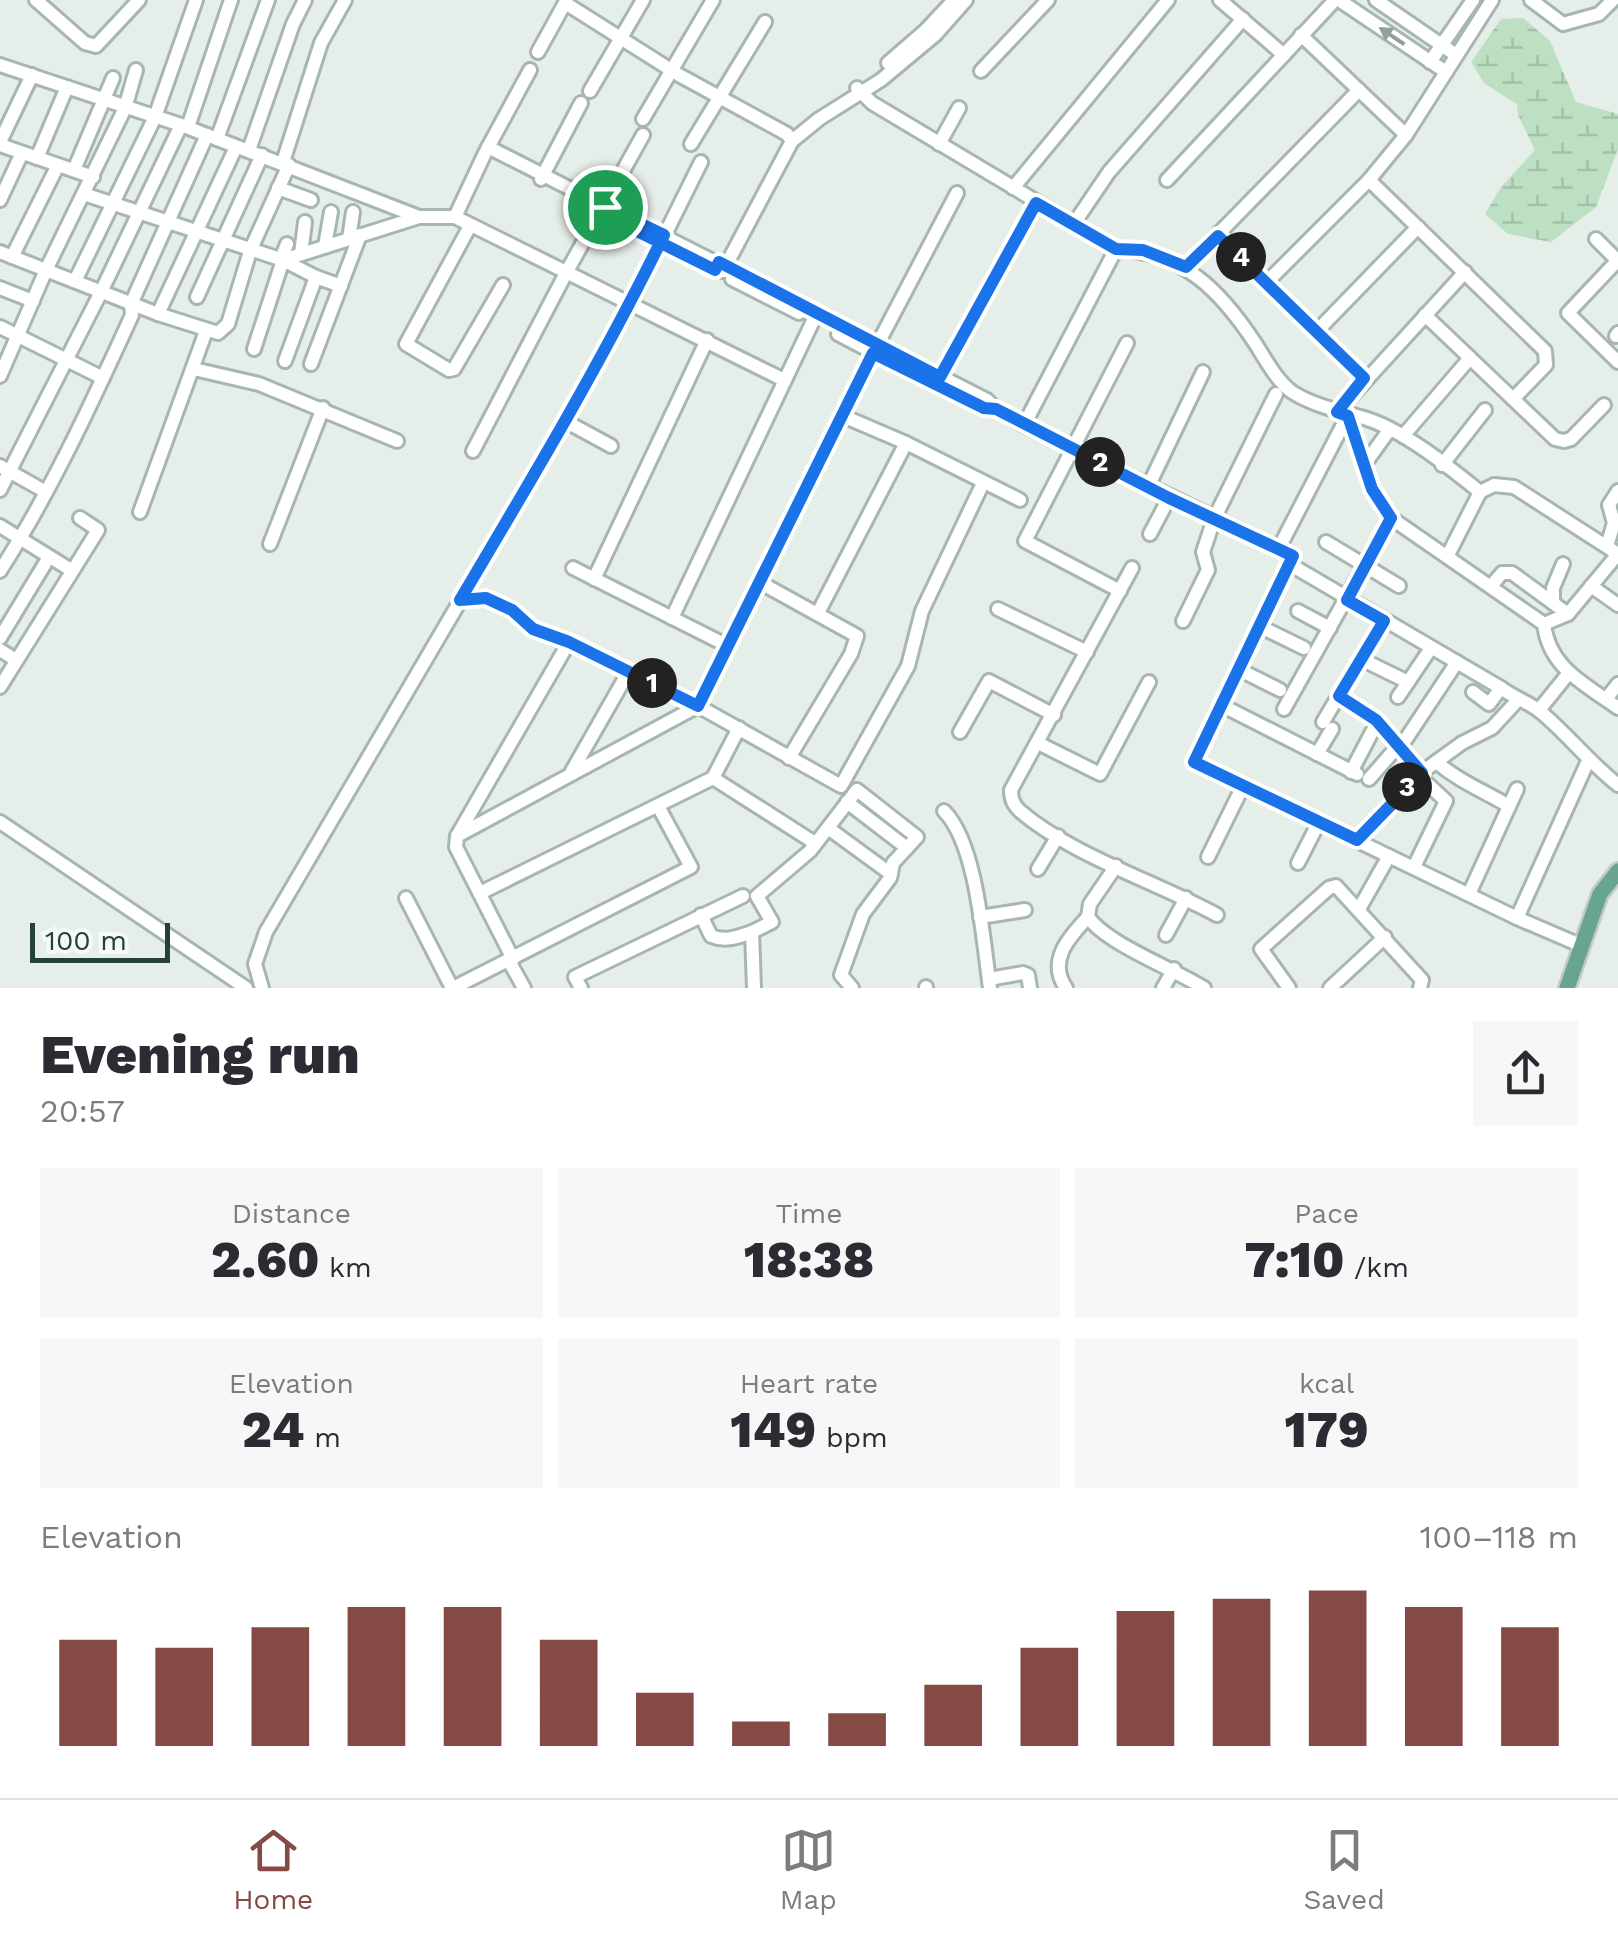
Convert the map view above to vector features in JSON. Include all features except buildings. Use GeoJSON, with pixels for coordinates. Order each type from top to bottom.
{"type":"FeatureCollection","features":[{"type":"Feature","properties":{"kind":"main road"},"geometry":{"type":"LineString","coordinates":[[1567,988],[1580,945],[1618,872]]}},
{"type":"Feature","properties":{"kind":"street"},"geometry":{"type":"LineString","coordinates":[[40,1],[85,43],[96,46],[139,0]]}},
{"type":"Feature","properties":{"kind":"street"},"geometry":{"type":"LineString","coordinates":[[75,281],[155,117],[196,0]]}},
{"type":"Feature","properties":{"kind":"street"},"geometry":{"type":"LineString","coordinates":[[0,490],[5,468],[66,360],[184,126],[231,0]]}},
{"type":"Feature","properties":{"kind":"street"},"geometry":{"type":"LineString","coordinates":[[0,571],[46,492],[103,378],[132,315],[131,304],[168,220],[212,137],[268,0]]}},
{"type":"Feature","properties":{"kind":"street"},"geometry":{"type":"LineString","coordinates":[[197,297],[222,240],[249,150],[305,0]]}},
{"type":"Feature","properties":{"kind":"street"},"geometry":{"type":"LineString","coordinates":[[58,165],[6,255],[218,333],[228,324],[250,251],[278,188],[321,42],[345,0]]}},
{"type":"Feature","properties":{"kind":"street"},"geometry":{"type":"LineString","coordinates":[[590,91],[643,0]]}},
{"type":"Feature","properties":{"kind":"street"},"geometry":{"type":"LineString","coordinates":[[643,120],[714,0]]}},
{"type":"Feature","properties":{"kind":"street"},"geometry":{"type":"LineString","coordinates":[[859,91],[954,0]]}},
{"type":"Feature","properties":{"kind":"street"},"geometry":{"type":"LineString","coordinates":[[721,268],[785,144],[926,42],[966,0]]}},
{"type":"Feature","properties":{"kind":"street"},"geometry":{"type":"LineString","coordinates":[[980,72],[1048,0]]}},
{"type":"Feature","properties":{"kind":"street"},"geometry":{"type":"LineString","coordinates":[[1013,188],[1168,0]]}},
{"type":"Feature","properties":{"kind":"street"},"geometry":{"type":"LineString","coordinates":[[1220,0],[1284,55]]}},
{"type":"Feature","properties":{"kind":"street"},"geometry":{"type":"LineString","coordinates":[[1168,180],[1337,0],[1446,72]]}},
{"type":"Feature","properties":{"kind":"street"},"geometry":{"type":"LineString","coordinates":[[1356,12],[1367,0]]}},
{"type":"Feature","properties":{"kind":"street"},"geometry":{"type":"LineString","coordinates":[[1376,0],[1456,55]]}},
{"type":"Feature","properties":{"kind":"street"},"geometry":{"type":"LineString","coordinates":[[1430,62],[1474,0]]}},
{"type":"Feature","properties":{"kind":"street"},"geometry":{"type":"LineString","coordinates":[[1267,282],[1369,180],[1406,135],[1492,0]]}},
{"type":"Feature","properties":{"kind":"street"},"geometry":{"type":"LineString","coordinates":[[1531,0],[1563,24],[1599,14],[1613,0]]}},
{"type":"Feature","properties":{"kind":"street"},"geometry":{"type":"LineString","coordinates":[[538,52],[565,4],[720,99],[785,144]]}},
{"type":"Feature","properties":{"kind":"street"},"geometry":{"type":"LineString","coordinates":[[1072,225],[1109,172],[1242,19]]}},
{"type":"Feature","properties":{"kind":"street"},"geometry":{"type":"LineString","coordinates":[[691,144],[765,22]]}},
{"type":"Feature","properties":{"kind":"street"},"geometry":{"type":"LineString","coordinates":[[1301,35],[1406,135]]}},
{"type":"Feature","properties":{"kind":"street"},"geometry":{"type":"LineString","coordinates":[[0,65],[286,163],[419,217]]}},
{"type":"Feature","properties":{"kind":"street"},"geometry":{"type":"LineString","coordinates":[[2,368],[125,108],[136,70]]}},
{"type":"Feature","properties":{"kind":"street"},"geometry":{"type":"LineString","coordinates":[[455,217],[530,70]]}},
{"type":"Feature","properties":{"kind":"street"},"geometry":{"type":"LineString","coordinates":[[32,76],[0,144],[93,177]]}},
{"type":"Feature","properties":{"kind":"street"},"geometry":{"type":"LineString","coordinates":[[74,170],[113,78]]}},
{"type":"Feature","properties":{"kind":"street"},"geometry":{"type":"LineString","coordinates":[[37,158],[67,87]]}},
{"type":"Feature","properties":{"kind":"street"},"geometry":{"type":"LineString","coordinates":[[1186,267],[1359,90]]}},
{"type":"Feature","properties":{"kind":"street"},"geometry":{"type":"LineString","coordinates":[[859,91],[939,144],[1116,249],[1143,250],[1186,267],[1232,309],[1283,384],[1295,394],[1396,433],[1480,492]]}},
{"type":"Feature","properties":{"kind":"street"},"geometry":{"type":"LineString","coordinates":[[541,177],[581,103]]}},
{"type":"Feature","properties":{"kind":"street"},"geometry":{"type":"LineString","coordinates":[[939,144],[959,108]]}},
{"type":"Feature","properties":{"kind":"street"},"geometry":{"type":"LineString","coordinates":[[474,451],[643,135]]}},
{"type":"Feature","properties":{"kind":"street"},"geometry":{"type":"LineString","coordinates":[[158,314],[197,230],[249,150]]}},
{"type":"Feature","properties":{"kind":"street"},"geometry":{"type":"LineString","coordinates":[[487,150],[721,268],[984,408],[996,409]]}},
{"type":"Feature","properties":{"kind":"street"},"geometry":{"type":"LineString","coordinates":[[0,200],[21,154]]}},
{"type":"Feature","properties":{"kind":"street"},"geometry":{"type":"LineString","coordinates":[[262,988],[255,964],[266,932],[566,421],[701,162]]}},
{"type":"Feature","properties":{"kind":"street"},"geometry":{"type":"LineString","coordinates":[[1369,180],[1546,351],[1546,365],[1513,399]]}},
{"type":"Feature","properties":{"kind":"street"},"geometry":{"type":"LineString","coordinates":[[278,188],[311,200]]}},
{"type":"Feature","properties":{"kind":"street"},"geometry":{"type":"LineString","coordinates":[[457,836],[698,706],[957,193]]}},
{"type":"Feature","properties":{"kind":"street"},"geometry":{"type":"LineString","coordinates":[[84,194],[282,259],[341,286]]}},
{"type":"Feature","properties":{"kind":"street"},"geometry":{"type":"LineString","coordinates":[[940,377],[1036,203]]}},
{"type":"Feature","properties":{"kind":"street"},"geometry":{"type":"LineString","coordinates":[[325,246],[330,212]]}},
{"type":"Feature","properties":{"kind":"street"},"geometry":{"type":"LineString","coordinates":[[312,364],[341,286],[354,237],[352,212]]}},
{"type":"Feature","properties":{"kind":"street"},"geometry":{"type":"LineString","coordinates":[[282,259],[419,217],[455,217],[784,380]]}},
{"type":"Feature","properties":{"kind":"street"},"geometry":{"type":"LineString","coordinates":[[301,254],[305,222]]}},
{"type":"Feature","properties":{"kind":"street"},"geometry":{"type":"LineString","coordinates":[[470,226],[406,340],[408,346],[448,370],[454,369],[503,284]]}},
{"type":"Feature","properties":{"kind":"street"},"geometry":{"type":"LineString","coordinates":[[1316,331],[1418,228]]}},
{"type":"Feature","properties":{"kind":"street"},"geometry":{"type":"LineString","coordinates":[[1218,236],[1364,378]]}},
{"type":"Feature","properties":{"kind":"street"},"geometry":{"type":"LineString","coordinates":[[1596,239],[1618,260],[1568,313],[1618,362]]}},
{"type":"Feature","properties":{"kind":"street"},"geometry":{"type":"LineString","coordinates":[[254,349],[287,244]]}},
{"type":"Feature","properties":{"kind":"street"},"geometry":{"type":"LineString","coordinates":[[1024,424],[1116,249]]}},
{"type":"Feature","properties":{"kind":"street"},"geometry":{"type":"LineString","coordinates":[[721,268],[812,320],[988,400],[996,409],[1051,438],[1293,556],[1194,762],[1580,945]]}},
{"type":"Feature","properties":{"kind":"street"},"geometry":{"type":"LineString","coordinates":[[1279,548],[1342,414],[1364,378],[1466,272]]}},
{"type":"Feature","properties":{"kind":"street"},"geometry":{"type":"LineString","coordinates":[[285,361],[316,277]]}},
{"type":"Feature","properties":{"kind":"street"},"geometry":{"type":"LineString","coordinates":[[0,288],[33,301]]}},
{"type":"Feature","properties":{"kind":"street"},"geometry":{"type":"LineString","coordinates":[[1425,315],[1554,439],[1571,439],[1604,406]]}},
{"type":"Feature","properties":{"kind":"street"},"geometry":{"type":"LineString","coordinates":[[672,618],[812,320]]}},
{"type":"Feature","properties":{"kind":"street"},"geometry":{"type":"LineString","coordinates":[[0,326],[103,378]]}},
{"type":"Feature","properties":{"kind":"street"},"geometry":{"type":"LineString","coordinates":[[140,512],[206,331]]}},
{"type":"Feature","properties":{"kind":"street"},"geometry":{"type":"LineString","coordinates":[[594,579],[707,340]]}},
{"type":"Feature","properties":{"kind":"street"},"geometry":{"type":"LineString","coordinates":[[1120,591],[1024,541],[1128,343]]}},
{"type":"Feature","properties":{"kind":"street"},"geometry":{"type":"LineString","coordinates":[[1364,465],[1470,358]]}},
{"type":"Feature","properties":{"kind":"street"},"geometry":{"type":"LineString","coordinates":[[194,370],[259,384],[397,441]]}},
{"type":"Feature","properties":{"kind":"street"},"geometry":{"type":"LineString","coordinates":[[1148,487],[1203,372]]}},
{"type":"Feature","properties":{"kind":"street"},"geometry":{"type":"LineString","coordinates":[[1183,621],[1208,570],[1204,552],[1214,519],[1276,394]]}},
{"type":"Feature","properties":{"kind":"street"},"geometry":{"type":"LineString","coordinates":[[270,544],[323,408]]}},
{"type":"Feature","properties":{"kind":"street"},"geometry":{"type":"LineString","coordinates":[[1442,465],[1485,410]]}},
{"type":"Feature","properties":{"kind":"street"},"geometry":{"type":"LineString","coordinates":[[1342,414],[1372,489],[1391,518],[1544,624],[1546,641],[1568,674],[1612,704],[1618,684]]}},
{"type":"Feature","properties":{"kind":"street"},"geometry":{"type":"LineString","coordinates":[[843,416],[1020,500]]}},
{"type":"Feature","properties":{"kind":"street"},"geometry":{"type":"LineString","coordinates":[[566,421],[611,446]]}},
{"type":"Feature","properties":{"kind":"street"},"geometry":{"type":"LineString","coordinates":[[818,613],[906,443]]}},
{"type":"Feature","properties":{"kind":"street"},"geometry":{"type":"LineString","coordinates":[[5,468],[46,492]]}},
{"type":"Feature","properties":{"kind":"street"},"geometry":{"type":"LineString","coordinates":[[460,600],[486,598],[512,610],[533,629],[569,642],[698,706],[841,786],[908,666],[922,611],[983,483]]}},
{"type":"Feature","properties":{"kind":"street"},"geometry":{"type":"LineString","coordinates":[[1448,554],[1480,492],[1494,485],[1514,487],[1614,551]]}},
{"type":"Feature","properties":{"kind":"street"},"geometry":{"type":"LineString","coordinates":[[1544,624],[1568,614],[1614,551],[1614,523],[1609,505],[1618,491]]}},
{"type":"Feature","properties":{"kind":"street"},"geometry":{"type":"LineString","coordinates":[[1150,534],[1169,498]]}},
{"type":"Feature","properties":{"kind":"street"},"geometry":{"type":"LineString","coordinates":[[0,688],[98,530],[80,518]]}},
{"type":"Feature","properties":{"kind":"street"},"geometry":{"type":"LineString","coordinates":[[1284,709],[1391,518]]}},
{"type":"Feature","properties":{"kind":"street"},"geometry":{"type":"LineString","coordinates":[[0,526],[70,570]]}},
{"type":"Feature","properties":{"kind":"street"},"geometry":{"type":"LineString","coordinates":[[1326,542],[1400,586]]}},
{"type":"Feature","properties":{"kind":"street"},"geometry":{"type":"LineString","coordinates":[[0,638],[49,557]]}},
{"type":"Feature","properties":{"kind":"street"},"geometry":{"type":"LineString","coordinates":[[1553,603],[1553,588],[1563,564]]}},
{"type":"Feature","properties":{"kind":"street"},"geometry":{"type":"LineString","coordinates":[[1291,565],[1502,688],[1517,701],[1539,710],[1588,761],[1618,785]]}},
{"type":"Feature","properties":{"kind":"street"},"geometry":{"type":"LineString","coordinates":[[573,568],[726,645]]}},
{"type":"Feature","properties":{"kind":"street"},"geometry":{"type":"LineString","coordinates":[[1132,568],[1011,790],[1011,800],[1018,810],[1058,836],[1217,915]]}},
{"type":"Feature","properties":{"kind":"street"},"geometry":{"type":"LineString","coordinates":[[1492,585],[1506,571],[1568,614]]}},
{"type":"Feature","properties":{"kind":"street"},"geometry":{"type":"LineString","coordinates":[[759,582],[854,632],[858,641],[789,758]]}},
{"type":"Feature","properties":{"kind":"street"},"geometry":{"type":"LineString","coordinates":[[1592,586],[1618,605]]}},
{"type":"Feature","properties":{"kind":"street"},"geometry":{"type":"LineString","coordinates":[[998,609],[1087,652]]}},
{"type":"Feature","properties":{"kind":"street"},"geometry":{"type":"LineString","coordinates":[[1298,611],[1330,628]]}},
{"type":"Feature","properties":{"kind":"street"},"geometry":{"type":"LineString","coordinates":[[1317,754],[1339,696],[1384,621]]}},
{"type":"Feature","properties":{"kind":"street"},"geometry":{"type":"LineString","coordinates":[[1261,626],[1304,648]]}},
{"type":"Feature","properties":{"kind":"street"},"geometry":{"type":"LineString","coordinates":[[524,988],[456,847],[457,836],[569,642]]}},
{"type":"Feature","properties":{"kind":"street"},"geometry":{"type":"LineString","coordinates":[[1398,697],[1431,648]]}},
{"type":"Feature","properties":{"kind":"street"},"geometry":{"type":"LineString","coordinates":[[0,650],[16,660]]}},
{"type":"Feature","properties":{"kind":"street"},"geometry":{"type":"LineString","coordinates":[[1361,659],[1408,682]]}},
{"type":"Feature","properties":{"kind":"street"},"geometry":{"type":"LineString","coordinates":[[1359,775],[1399,747],[1458,662]]}},
{"type":"Feature","properties":{"kind":"street"},"geometry":{"type":"LineString","coordinates":[[1240,670],[1280,690]]}},
{"type":"Feature","properties":{"kind":"street"},"geometry":{"type":"LineString","coordinates":[[570,774],[629,672]]}},
{"type":"Feature","properties":{"kind":"street"},"geometry":{"type":"LineString","coordinates":[[1539,710],[1568,674]]}},
{"type":"Feature","properties":{"kind":"street"},"geometry":{"type":"LineString","coordinates":[[960,732],[989,681],[1054,715]]}},
{"type":"Feature","properties":{"kind":"street"},"geometry":{"type":"LineString","coordinates":[[1038,743],[1100,774],[1149,682]]}},
{"type":"Feature","properties":{"kind":"street"},"geometry":{"type":"LineString","coordinates":[[1473,692],[1489,704],[1502,688]]}},
{"type":"Feature","properties":{"kind":"street"},"geometry":{"type":"LineString","coordinates":[[1339,696],[1376,720],[1446,801],[1414,866]]}},
{"type":"Feature","properties":{"kind":"street"},"geometry":{"type":"LineString","coordinates":[[1357,840],[1420,774],[1462,742],[1492,728],[1517,701]]}},
{"type":"Feature","properties":{"kind":"street"},"geometry":{"type":"LineString","coordinates":[[1223,706],[1359,775]]}},
{"type":"Feature","properties":{"kind":"street"},"geometry":{"type":"LineString","coordinates":[[480,893],[713,778],[738,728]]}},
{"type":"Feature","properties":{"kind":"street"},"geometry":{"type":"LineString","coordinates":[[1359,775],[1372,732]]}},
{"type":"Feature","properties":{"kind":"street"},"geometry":{"type":"LineString","coordinates":[[1517,918],[1588,761]]}},
{"type":"Feature","properties":{"kind":"street"},"geometry":{"type":"LineString","coordinates":[[1436,762],[1458,789],[1509,806]]}},
{"type":"Feature","properties":{"kind":"street"},"geometry":{"type":"LineString","coordinates":[[713,778],[816,843]]}},
{"type":"Feature","properties":{"kind":"street"},"geometry":{"type":"LineString","coordinates":[[1208,858],[1244,786]]}},
{"type":"Feature","properties":{"kind":"street"},"geometry":{"type":"LineString","coordinates":[[1469,894],[1517,789]]}},
{"type":"Feature","properties":{"kind":"street"},"geometry":{"type":"LineString","coordinates":[[701,915],[710,936],[729,940],[772,922],[758,896],[816,843],[857,790],[916,837],[894,863],[891,874],[863,914],[841,975],[852,988]]}},
{"type":"Feature","properties":{"kind":"street"},"geometry":{"type":"LineString","coordinates":[[406,898],[453,988],[692,867],[658,806]]}},
{"type":"Feature","properties":{"kind":"street"},"geometry":{"type":"LineString","coordinates":[[944,811],[963,841],[990,984],[1023,973],[1028,975],[1030,988]]}},
{"type":"Feature","properties":{"kind":"street"},"geometry":{"type":"LineString","coordinates":[[0,822],[246,988]]}},
{"type":"Feature","properties":{"kind":"street"},"geometry":{"type":"LineString","coordinates":[[1298,863],[1319,822]]}},
{"type":"Feature","properties":{"kind":"street"},"geometry":{"type":"LineString","coordinates":[[828,828],[891,874]]}},
{"type":"Feature","properties":{"kind":"street"},"geometry":{"type":"LineString","coordinates":[[1038,869],[1058,836]]}},
{"type":"Feature","properties":{"kind":"street"},"geometry":{"type":"LineString","coordinates":[[1359,909],[1389,856]]}},
{"type":"Feature","properties":{"kind":"street"},"geometry":{"type":"LineString","coordinates":[[1066,988],[1059,975],[1058,959],[1116,866]]}},
{"type":"Feature","properties":{"kind":"street"},"geometry":{"type":"LineString","coordinates":[[1289,988],[1261,949],[1336,886],[1422,980],[1420,988]]}},
{"type":"Feature","properties":{"kind":"street"},"geometry":{"type":"LineString","coordinates":[[582,988],[575,977],[742,896]]}},
{"type":"Feature","properties":{"kind":"street"},"geometry":{"type":"LineString","coordinates":[[1166,936],[1186,898]]}},
{"type":"Feature","properties":{"kind":"street"},"geometry":{"type":"LineString","coordinates":[[980,917],[1025,910]]}},
{"type":"Feature","properties":{"kind":"street"},"geometry":{"type":"LineString","coordinates":[[1088,916],[1098,931],[1204,988]]}},
{"type":"Feature","properties":{"kind":"street"},"geometry":{"type":"LineString","coordinates":[[752,932],[754,988]]}},
{"type":"Feature","properties":{"kind":"street"},"geometry":{"type":"LineString","coordinates":[[1330,988],[1384,937]]}},
{"type":"Feature","properties":{"kind":"street"},"geometry":{"type":"LineString","coordinates":[[1164,988],[1174,969]]}},
{"type":"Feature","properties":{"kind":"green space"},"geometry":{"type":"Polygon","coordinates":[[[1523,18],[1550,41],[1576,102],[1618,114],[1618,149],[1596,207],[1551,242],[1508,234],[1485,214],[1501,187],[1535,150],[1518,115],[1517,104],[1484,83],[1471,62],[1501,19],[1523,18]]]}},
{"type":"Feature","properties":{"kind":"route"},"geometry":{"type":"LineString","coordinates":[[605,207],[601,213],[660,243],[715,270],[719,262],[940,377],[1036,203],[1116,249],[1143,250],[1186,267],[1218,236],[1364,378],[1337,412],[1348,416],[1372,489],[1391,518],[1347,600],[1384,621],[1339,696],[1376,720],[1422,773],[1357,840],[1194,762],[1293,556],[1169,498],[996,409],[984,408],[873,353],[698,706],[569,642],[533,629],[512,610],[486,598],[460,600],[572,410],[630,303],[660,243],[664,235],[605,207]]}}]}
